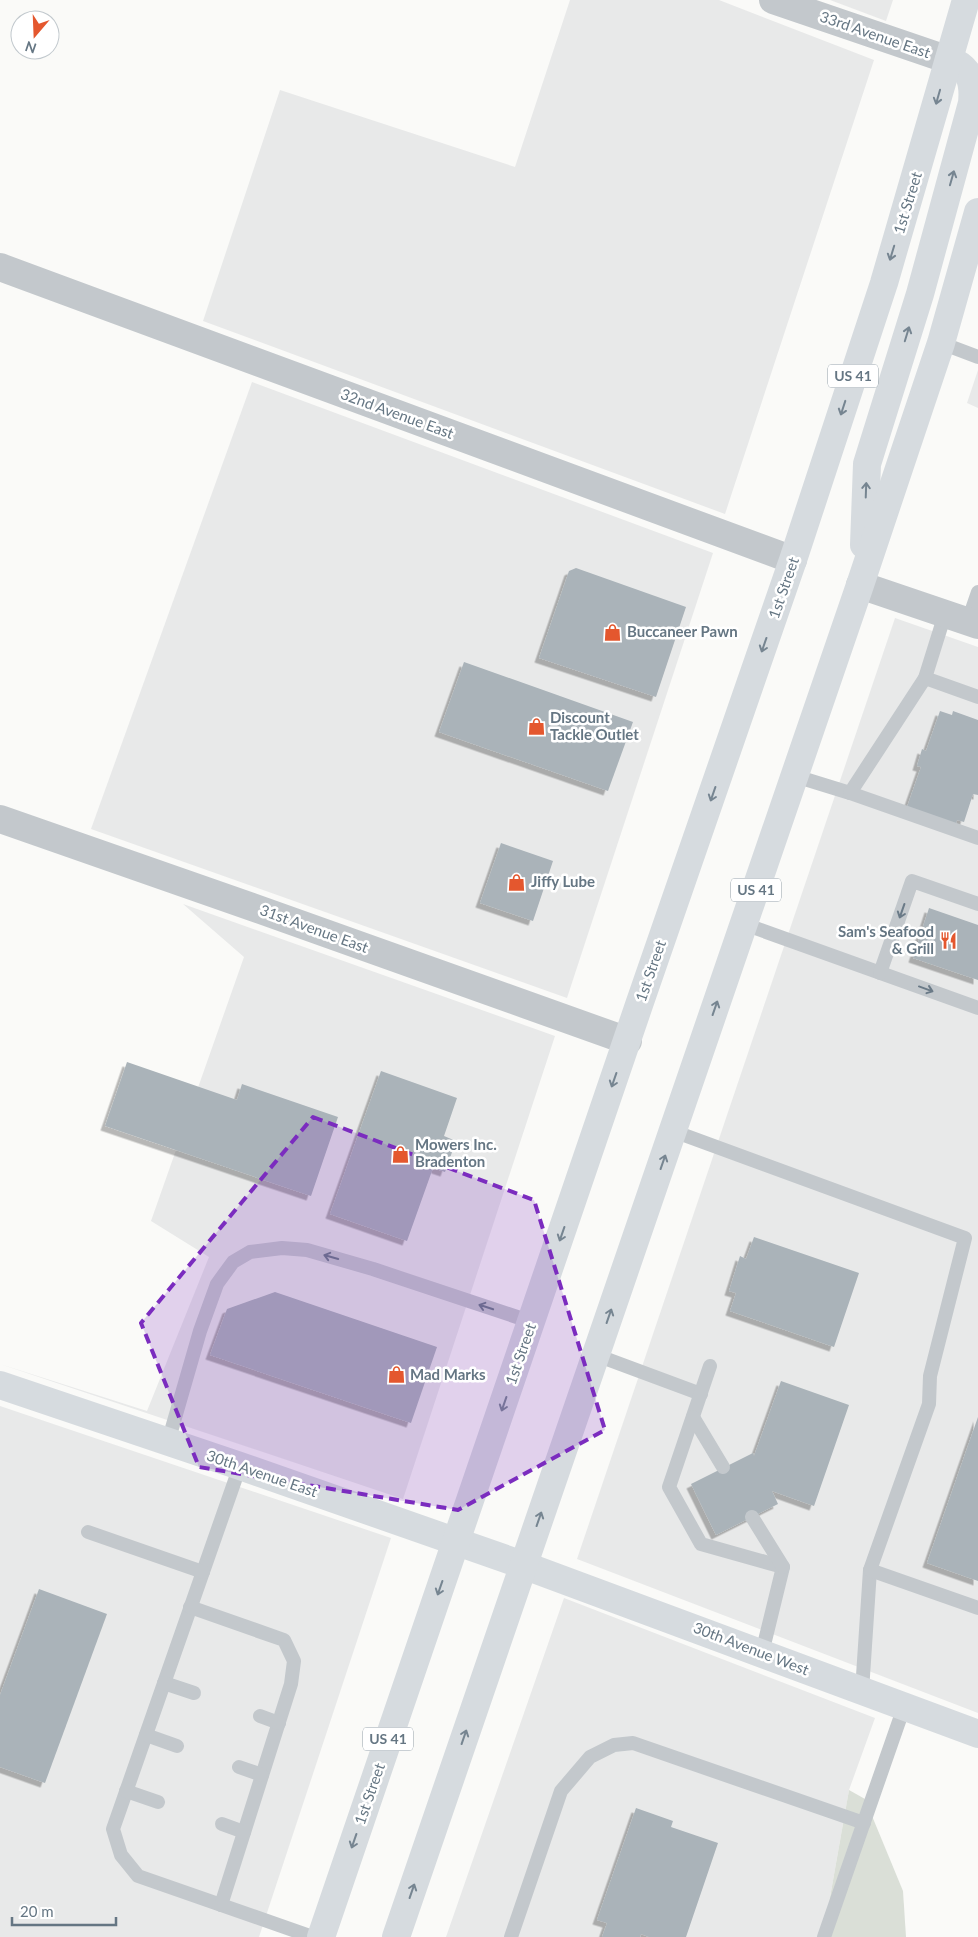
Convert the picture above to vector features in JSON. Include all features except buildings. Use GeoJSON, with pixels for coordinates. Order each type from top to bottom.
{"type":"FeatureCollection","features":[{"type":"Feature","properties":{"kind":"main road","name":"1st Street"},"geometry":{"type":"LineString","coordinates":[[321,1937],[794,560],[884,283],[966,0]]}},
{"type":"Feature","properties":{"kind":"main road"},"geometry":{"type":"LineString","coordinates":[[862,579],[867,464],[920,294],[972,103],[974,89],[970,74],[964,67],[949,60]]}},
{"type":"Feature","properties":{"kind":"main road","name":"US 41"},"geometry":{"type":"LineString","coordinates":[[396,1937],[862,579],[941,343],[978,212]]}},
{"type":"Feature","properties":{"kind":"main road","name":"30th Avenue East"},"geometry":{"type":"LineString","coordinates":[[0,1385],[240,1466],[523,1565]]}},
{"type":"Feature","properties":{"kind":"main road","name":"30th Avenue West"},"geometry":{"type":"LineString","coordinates":[[523,1565],[978,1734]]}},
{"type":"Feature","properties":{"kind":"street","name":"33rd Avenue East"},"geometry":{"type":"LineString","coordinates":[[773,0],[949,60]]}},
{"type":"Feature","properties":{"kind":"street","name":"32nd Avenue East"},"geometry":{"type":"LineString","coordinates":[[0,268],[794,560]]}},
{"type":"Feature","properties":{"kind":"street"},"geometry":{"type":"LineString","coordinates":[[862,579],[963,620]]}},
{"type":"Feature","properties":{"kind":"street","name":"31st Avenue East"},"geometry":{"type":"LineString","coordinates":[[0,819],[252,906],[628,1041]]}},
{"type":"Feature","properties":{"kind":"lane"},"geometry":{"type":"LineString","coordinates":[[941,343],[978,356]]}},
{"type":"Feature","properties":{"kind":"lane"},"geometry":{"type":"LineString","coordinates":[[850,793],[963,620],[978,592]]}},
{"type":"Feature","properties":{"kind":"lane"},"geometry":{"type":"LineString","coordinates":[[925,678],[978,698]]}},
{"type":"Feature","properties":{"kind":"lane"},"geometry":{"type":"LineString","coordinates":[[795,776],[850,793],[978,838]]}},
{"type":"Feature","properties":{"kind":"lane"},"geometry":{"type":"LineString","coordinates":[[880,973],[912,881],[978,904]]}},
{"type":"Feature","properties":{"kind":"lane"},"geometry":{"type":"LineString","coordinates":[[909,890],[978,914]]}},
{"type":"Feature","properties":{"kind":"lane"},"geometry":{"type":"LineString","coordinates":[[744,924],[978,1008]]}},
{"type":"Feature","properties":{"kind":"lane"},"geometry":{"type":"LineString","coordinates":[[674,1131],[965,1238],[930,1376],[929,1404],[870,1570],[862,1691]]}},
{"type":"Feature","properties":{"kind":"lane"},"geometry":{"type":"LineString","coordinates":[[168,1442],[200,1331],[217,1284],[233,1262],[250,1252],[282,1248],[307,1250],[373,1269],[532,1322]]}},
{"type":"Feature","properties":{"kind":"lane"},"geometry":{"type":"LineString","coordinates":[[596,1355],[701,1394]]}},
{"type":"Feature","properties":{"kind":"lane"},"geometry":{"type":"LineString","coordinates":[[710,1366],[669,1488],[701,1544],[783,1567]]}},
{"type":"Feature","properties":{"kind":"lane"},"geometry":{"type":"LineString","coordinates":[[693,1418],[723,1467]]}},
{"type":"Feature","properties":{"kind":"lane"},"geometry":{"type":"LineString","coordinates":[[240,1466],[113,1829],[121,1855],[138,1876],[312,1937]]}},
{"type":"Feature","properties":{"kind":"lane"},"geometry":{"type":"LineString","coordinates":[[752,1517],[783,1567],[762,1653]]}},
{"type":"Feature","properties":{"kind":"lane"},"geometry":{"type":"LineString","coordinates":[[88,1532],[202,1572]]}},
{"type":"Feature","properties":{"kind":"lane"},"geometry":{"type":"LineString","coordinates":[[870,1570],[978,1608]]}},
{"type":"Feature","properties":{"kind":"lane"},"geometry":{"type":"LineString","coordinates":[[190,1607],[284,1640],[294,1661],[291,1684],[221,1905]]}},
{"type":"Feature","properties":{"kind":"lane"},"geometry":{"type":"LineString","coordinates":[[164,1683],[194,1693]]}},
{"type":"Feature","properties":{"kind":"lane"},"geometry":{"type":"LineString","coordinates":[[824,1937],[904,1707]]}},
{"type":"Feature","properties":{"kind":"lane"},"geometry":{"type":"LineString","coordinates":[[260,1716],[279,1723]]}},
{"type":"Feature","properties":{"kind":"lane"},"geometry":{"type":"LineString","coordinates":[[146,1735],[177,1746]]}},
{"type":"Feature","properties":{"kind":"lane"},"geometry":{"type":"LineString","coordinates":[[511,1937],[561,1791],[590,1757],[614,1745],[633,1743],[864,1822]]}},
{"type":"Feature","properties":{"kind":"lane"},"geometry":{"type":"LineString","coordinates":[[239,1767],[262,1775]]}},
{"type":"Feature","properties":{"kind":"lane"},"geometry":{"type":"LineString","coordinates":[[126,1791],[158,1802]]}},
{"type":"Feature","properties":{"kind":"lane"},"geometry":{"type":"LineString","coordinates":[[222,1824],[244,1832]]}},
{"type":"Feature","properties":{"kind":"highlighted area"},"geometry":{"type":"Polygon","coordinates":[[[313,1117],[534,1200],[605,1430],[458,1510],[199,1467],[141,1323],[313,1117]]]}},
{"type":"Feature","properties":{"kind":"shaded area"},"geometry":{"type":"Polygon","coordinates":[[[570,0],[719,0],[874,60],[725,514],[203,321],[280,90],[515,167],[570,0]]]}},
{"type":"Feature","properties":{"kind":"shaded area"},"geometry":{"type":"Polygon","coordinates":[[[830,0],[893,0],[886,21],[830,0]]]}},
{"type":"Feature","properties":{"kind":"shaded area"},"geometry":{"type":"Polygon","coordinates":[[[978,370],[978,408],[967,403],[978,370]]]}},
{"type":"Feature","properties":{"kind":"shaded area"},"geometry":{"type":"Polygon","coordinates":[[[252,382],[713,553],[567,998],[91,829],[252,382]]]}},
{"type":"Feature","properties":{"kind":"shaded area"},"geometry":{"type":"Polygon","coordinates":[[[895,618],[978,647],[978,1713],[577,1559],[895,618]]]}},
{"type":"Feature","properties":{"kind":"shaded area"},"geometry":{"type":"Polygon","coordinates":[[[183,904],[555,1036],[403,1499],[0,1364],[147,1411],[209,1257],[151,1221],[244,957],[183,904]]]}},
{"type":"Feature","properties":{"kind":"shaded area"},"geometry":{"type":"Polygon","coordinates":[[[0,1406],[391,1538],[259,1937],[0,1937],[0,1406]]]}},
{"type":"Feature","properties":{"kind":"shaded area"},"geometry":{"type":"Polygon","coordinates":[[[564,1598],[875,1718],[849,1790],[823,1937],[446,1937],[564,1598]]]}},
{"type":"Feature","properties":{"kind":"shaded area"},"geometry":{"type":"Polygon","coordinates":[[[849,1790],[865,1799],[903,1891],[906,1937],[823,1937],[849,1790]]]}},
{"type":"Feature","properties":{"kind":"place","name":"Buccaneer Pawn"},"geometry":{"type":"Point","coordinates":[613,632]}},
{"type":"Feature","properties":{"kind":"place","name":"Discount Tackle Outlet"},"geometry":{"type":"Point","coordinates":[536,727]}},
{"type":"Feature","properties":{"kind":"place","name":"Jiffy Lube"},"geometry":{"type":"Point","coordinates":[517,882]}},
{"type":"Feature","properties":{"kind":"place","name":"Sam's Seafood & Grill"},"geometry":{"type":"Point","coordinates":[948,941]}},
{"type":"Feature","properties":{"kind":"place","name":"Mowers Inc. Bradenton"},"geometry":{"type":"Point","coordinates":[401,1154]}},
{"type":"Feature","properties":{"kind":"place","name":"Mad Marks"},"geometry":{"type":"Point","coordinates":[396,1375]}}]}
